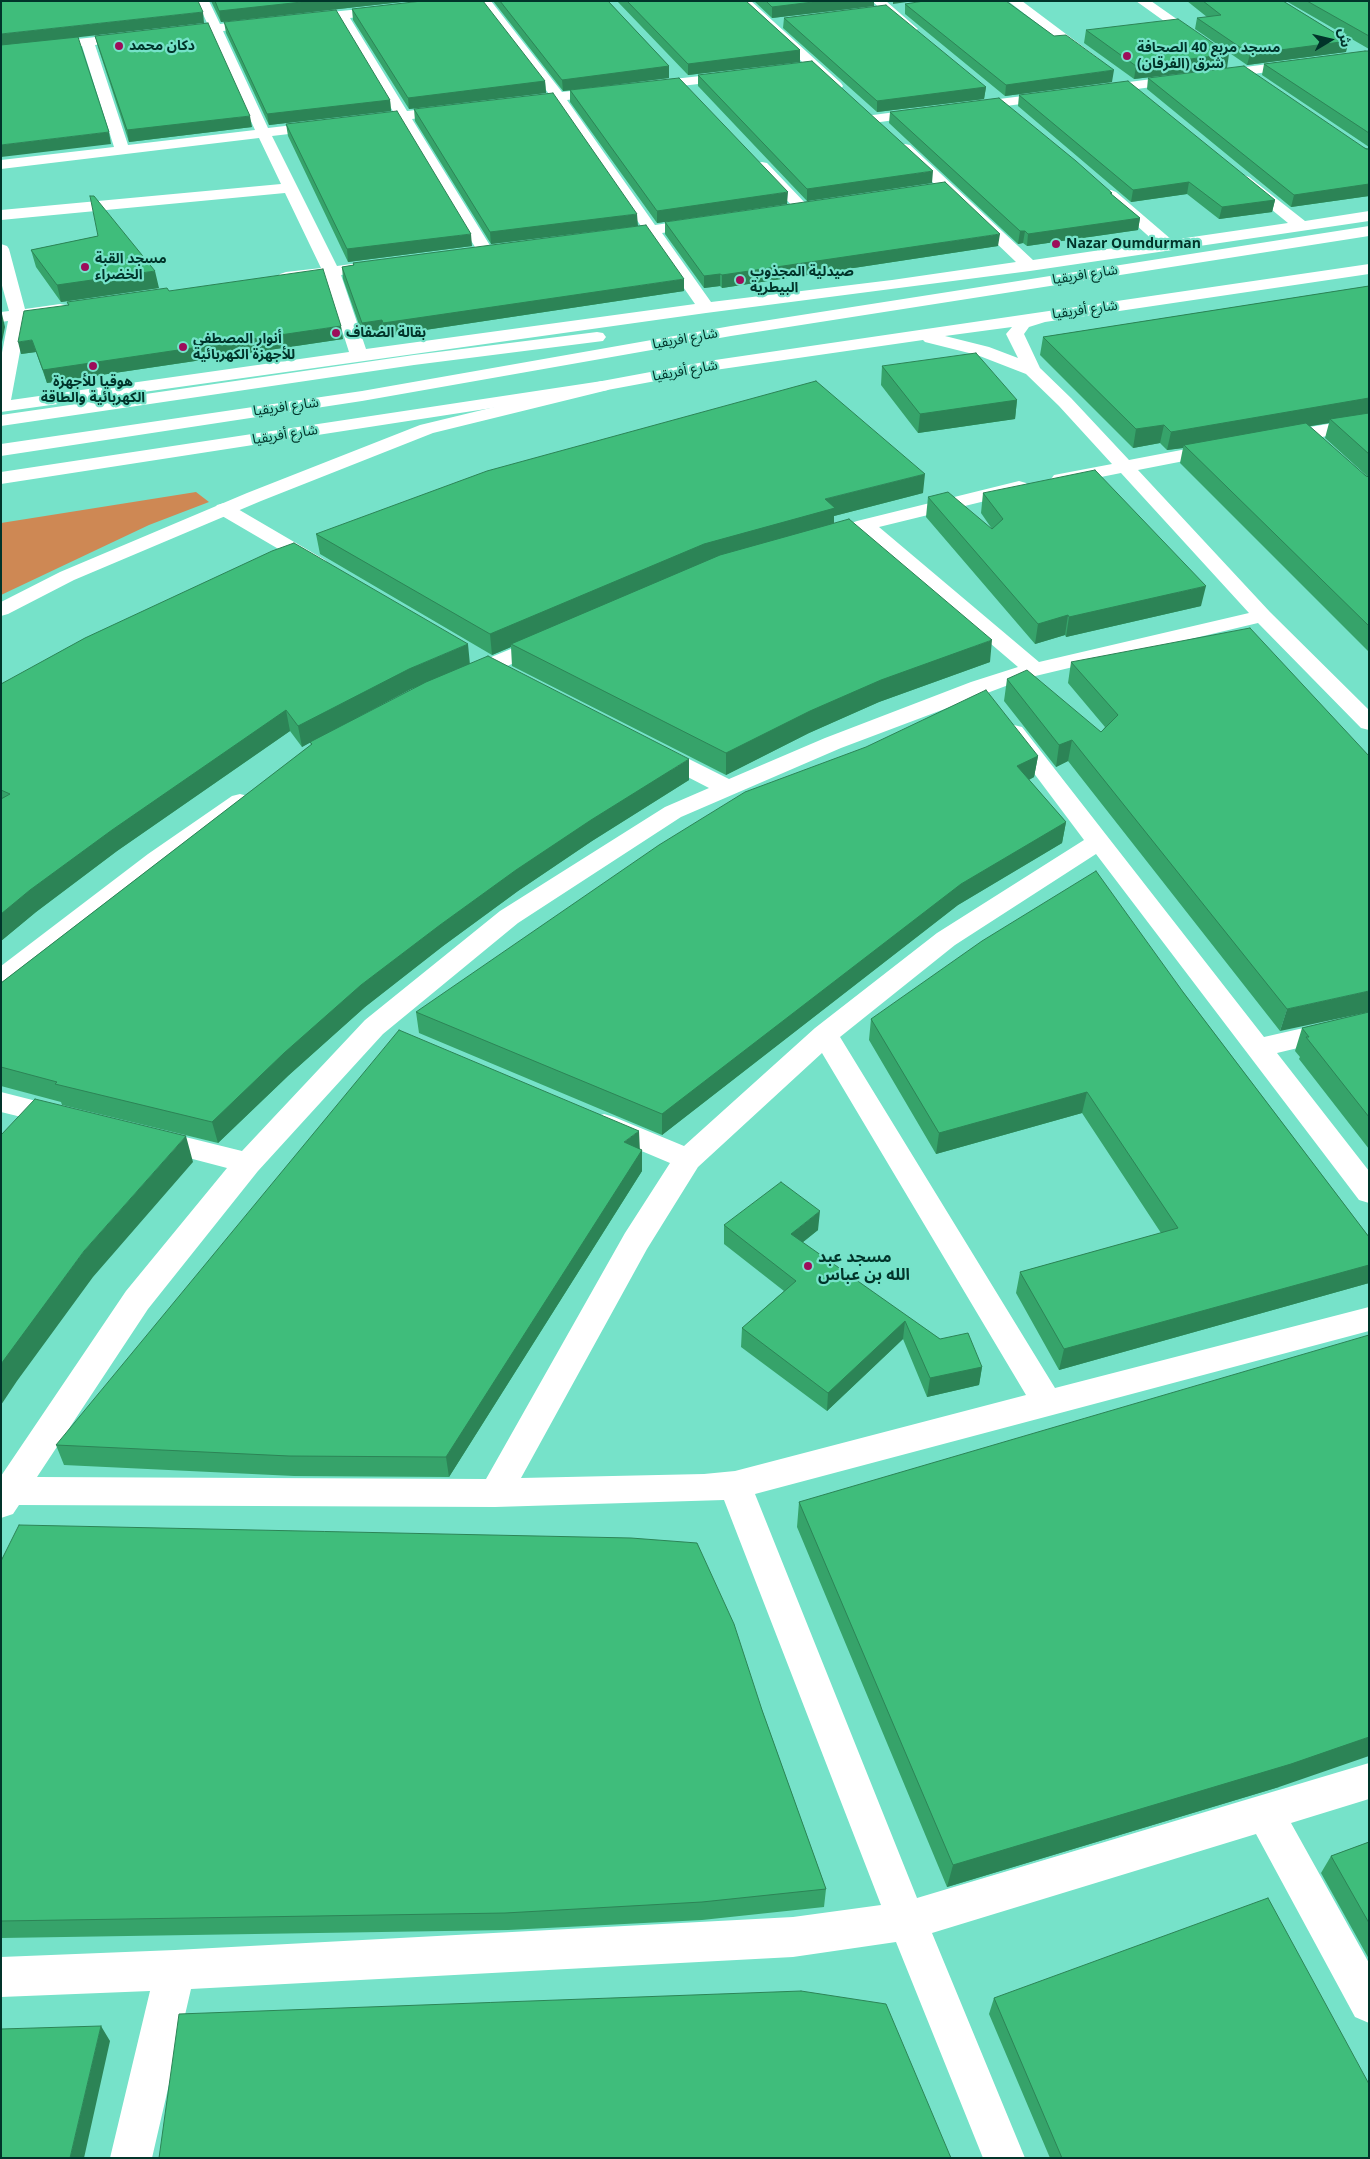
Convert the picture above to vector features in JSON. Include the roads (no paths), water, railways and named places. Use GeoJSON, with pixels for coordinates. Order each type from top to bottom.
{"type":"FeatureCollection","features":[{"type":"Feature","properties":{"kind":"main road"},"geometry":{"type":"LineString","coordinates":[[203,1],[331,271],[359,356]]}},
{"type":"Feature","properties":{"kind":"main road"},"geometry":{"type":"LineString","coordinates":[[484,1],[558,97],[706,308]]}},
{"type":"Feature","properties":{"kind":"main road"},"geometry":{"type":"LineString","coordinates":[[743,1],[844,93]]}},
{"type":"Feature","properties":{"kind":"main road"},"geometry":{"type":"LineString","coordinates":[[1014,1],[1099,63]]}},
{"type":"Feature","properties":{"kind":"main road"},"geometry":{"type":"LineString","coordinates":[[1142,1],[1215,50]]}},
{"type":"Feature","properties":{"kind":"main road"},"geometry":{"type":"LineString","coordinates":[[879,8],[908,8]]}},
{"type":"Feature","properties":{"kind":"main road"},"geometry":{"type":"LineString","coordinates":[[879,8],[926,41]]}},
{"type":"Feature","properties":{"kind":"main road"},"geometry":{"type":"LineString","coordinates":[[1,51],[400,9]]}},
{"type":"Feature","properties":{"kind":"main road"},"geometry":{"type":"LineString","coordinates":[[342,15],[486,252]]}},
{"type":"Feature","properties":{"kind":"main road"},"geometry":{"type":"LineString","coordinates":[[768,24],[786,22]]}},
{"type":"Feature","properties":{"kind":"main road"},"geometry":{"type":"LineString","coordinates":[[87,42],[122,150]]}},
{"type":"Feature","properties":{"kind":"main road"},"geometry":{"type":"LineString","coordinates":[[1348,46],[1367,56]]}},
{"type":"Feature","properties":{"kind":"main road"},"geometry":{"type":"LineString","coordinates":[[1084,92],[1367,56]]}},
{"type":"Feature","properties":{"kind":"main road"},"geometry":{"type":"LineString","coordinates":[[1231,60],[1263,83]]}},
{"type":"Feature","properties":{"kind":"main road"},"geometry":{"type":"LineString","coordinates":[[796,68],[814,66]]}},
{"type":"Feature","properties":{"kind":"main road"},"geometry":{"type":"LineString","coordinates":[[670,68],[696,96]]}},
{"type":"Feature","properties":{"kind":"main road"},"geometry":{"type":"LineString","coordinates":[[499,104],[749,74]]}},
{"type":"Feature","properties":{"kind":"main road"},"geometry":{"type":"LineString","coordinates":[[1114,75],[1145,98]]}},
{"type":"Feature","properties":{"kind":"main road"},"geometry":{"type":"LineString","coordinates":[[986,90],[1015,115]]}},
{"type":"Feature","properties":{"kind":"main road"},"geometry":{"type":"LineString","coordinates":[[874,119],[1065,94]]}},
{"type":"Feature","properties":{"kind":"main road"},"geometry":{"type":"LineString","coordinates":[[859,106],[948,187],[1030,266]]}},
{"type":"Feature","properties":{"kind":"main road"},"geometry":{"type":"LineString","coordinates":[[1,165],[470,108]]}},
{"type":"Feature","properties":{"kind":"main road"},"geometry":{"type":"LineString","coordinates":[[750,153],[802,209]]}},
{"type":"Feature","properties":{"kind":"main road"},"geometry":{"type":"LineString","coordinates":[[1234,171],[1302,226]]}},
{"type":"Feature","properties":{"kind":"main road"},"geometry":{"type":"LineString","coordinates":[[929,190],[948,187]]}},
{"type":"Feature","properties":{"kind":"main road"},"geometry":{"type":"LineString","coordinates":[[1102,187],[1167,244]]}},
{"type":"Feature","properties":{"kind":"main road"},"geometry":{"type":"LineString","coordinates":[[1,216],[291,188]]}},
{"type":"Feature","properties":{"kind":"main road"},"geometry":{"type":"LineString","coordinates":[[784,212],[822,206]]}},
{"type":"Feature","properties":{"kind":"main road"},"geometry":{"type":"LineString","coordinates":[[1,249],[10,316],[1,407],[706,308],[1030,266],[1167,244],[1369,216]]}},
{"type":"Feature","properties":{"kind":"main road"},"geometry":{"type":"LineString","coordinates":[[594,238],[718,221]]}},
{"type":"Feature","properties":{"kind":"main road","name":"شارع افريقيا"},"geometry":{"type":"LineString","coordinates":[[1,463],[31,452],[800,320],[1369,232]]}},
{"type":"Feature","properties":{"kind":"main road"},"geometry":{"type":"LineString","coordinates":[[466,254],[505,249]]}},
{"type":"Feature","properties":{"kind":"main road"},"geometry":{"type":"LineString","coordinates":[[273,279],[399,262]]}},
{"type":"Feature","properties":{"kind":"main road","name":"شارع أفريقيا"},"geometry":{"type":"LineString","coordinates":[[1,478],[602,386],[715,365],[916,335],[1040,308],[1369,269]]}},
{"type":"Feature","properties":{"kind":"main road"},"geometry":{"type":"LineString","coordinates":[[10,316],[77,306]]}},
{"type":"Feature","properties":{"kind":"main road"},"geometry":{"type":"LineString","coordinates":[[1040,308],[1023,323],[1015,334],[1032,370],[1065,402],[1264,616],[1367,720]]}},
{"type":"Feature","properties":{"kind":"main road","name":"شارع افريقيا"},"geometry":{"type":"LineString","coordinates":[[1,450],[31,452],[460,394],[786,338],[1040,308]]}},
{"type":"Feature","properties":{"kind":"main road"},"geometry":{"type":"LineString","coordinates":[[1,421],[414,360],[651,330],[800,320]]}},
{"type":"Feature","properties":{"kind":"main road"},"geometry":{"type":"LineString","coordinates":[[916,335],[984,351],[1032,370]]}},
{"type":"Feature","properties":{"kind":"main road"},"geometry":{"type":"LineString","coordinates":[[1,610],[67,576],[224,509],[427,429],[602,386]]}},
{"type":"Feature","properties":{"kind":"main road"},"geometry":{"type":"LineString","coordinates":[[1267,441],[1313,440],[1369,423]]}},
{"type":"Feature","properties":{"kind":"main road"},"geometry":{"type":"LineString","coordinates":[[804,545],[864,525],[979,495],[1123,466],[1238,446]]}},
{"type":"Feature","properties":{"kind":"main road"},"geometry":{"type":"LineString","coordinates":[[224,509],[332,572]]}},
{"type":"Feature","properties":{"kind":"main road"},"geometry":{"type":"LineString","coordinates":[[864,525],[1035,670]]}},
{"type":"Feature","properties":{"kind":"main road"},"geometry":{"type":"LineString","coordinates":[[5,1497],[138,1300],[248,1163],[374,1027],[510,917],[673,812],[833,743],[979,687],[1035,670],[1264,616]]}},
{"type":"Feature","properties":{"kind":"main road"},"geometry":{"type":"LineString","coordinates":[[446,684],[568,632]]}},
{"type":"Feature","properties":{"kind":"main road"},"geometry":{"type":"LineString","coordinates":[[465,651],[516,679]]}},
{"type":"Feature","properties":{"kind":"main road"},"geometry":{"type":"LineString","coordinates":[[979,687],[1369,1192]]}},
{"type":"Feature","properties":{"kind":"main road"},"geometry":{"type":"LineString","coordinates":[[640,743],[728,788]]}},
{"type":"Feature","properties":{"kind":"main road"},"geometry":{"type":"LineString","coordinates":[[1,980],[157,860],[254,791]]}},
{"type":"Feature","properties":{"kind":"main road"},"geometry":{"type":"LineString","coordinates":[[495,1493],[636,1241],[688,1159],[825,1035],[946,939],[1098,842]]}},
{"type":"Feature","properties":{"kind":"main road"},"geometry":{"type":"LineString","coordinates":[[1259,1048],[1369,1022]]}},
{"type":"Feature","properties":{"kind":"main road"},"geometry":{"type":"LineString","coordinates":[[374,1027],[402,1039]]}},
{"type":"Feature","properties":{"kind":"main road"},"geometry":{"type":"LineString","coordinates":[[825,1035],[1047,1403]]}},
{"type":"Feature","properties":{"kind":"main road"},"geometry":{"type":"LineString","coordinates":[[1,1102],[87,1123]]}},
{"type":"Feature","properties":{"kind":"main road"},"geometry":{"type":"LineString","coordinates":[[577,1112],[688,1159]]}},
{"type":"Feature","properties":{"kind":"main road"},"geometry":{"type":"LineString","coordinates":[[125,1132],[248,1163]]}},
{"type":"Feature","properties":{"kind":"main road"},"geometry":{"type":"LineString","coordinates":[[5,1497],[495,1493],[704,1488],[735,1485],[1369,1319]]}},
{"type":"Feature","properties":{"kind":"main road"},"geometry":{"type":"LineString","coordinates":[[735,1485],[907,1922],[1004,2158]]}},
{"type":"Feature","properties":{"kind":"main road"},"geometry":{"type":"LineString","coordinates":[[1,1976],[175,1970],[793,1937],[907,1922],[1369,1781]]}},
{"type":"Feature","properties":{"kind":"main road"},"geometry":{"type":"LineString","coordinates":[[1265,1813],[1369,2003]]}},
{"type":"Feature","properties":{"kind":"main road"},"geometry":{"type":"LineString","coordinates":[[131,2158],[175,1970]]}},
{"type":"Feature","properties":{"kind":"place","name":"دكان محمد"},"geometry":{"type":"Point","coordinates":[119,46]}},
{"type":"Feature","properties":{"kind":"place","name":"مسجد مربع 40 الصحافة شرق (الفرقان)"},"geometry":{"type":"Point","coordinates":[1127,56]}},
{"type":"Feature","properties":{"kind":"place","name":"Nazar Oumdurman"},"geometry":{"type":"Point","coordinates":[1056,244]}},
{"type":"Feature","properties":{"kind":"place","name":"مسجد القبة الخضراء"},"geometry":{"type":"Point","coordinates":[85,267]}},
{"type":"Feature","properties":{"kind":"place","name":"صيدلية المجذوب البيطرية"},"geometry":{"type":"Point","coordinates":[740,280]}},
{"type":"Feature","properties":{"kind":"place","name":"بقالة الضفاف"},"geometry":{"type":"Point","coordinates":[336,333]}},
{"type":"Feature","properties":{"kind":"place","name":"أنوار المصطفى للأجهزة الكهربائية"},"geometry":{"type":"Point","coordinates":[183,347]}},
{"type":"Feature","properties":{"kind":"place","name":"هوقيا للأجهزة الكهربائية والطاقة"},"geometry":{"type":"Point","coordinates":[93,366]}},
{"type":"Feature","properties":{"kind":"place","name":"مسجد عبد الله بن عباس"},"geometry":{"type":"Point","coordinates":[808,1266]}}]}
